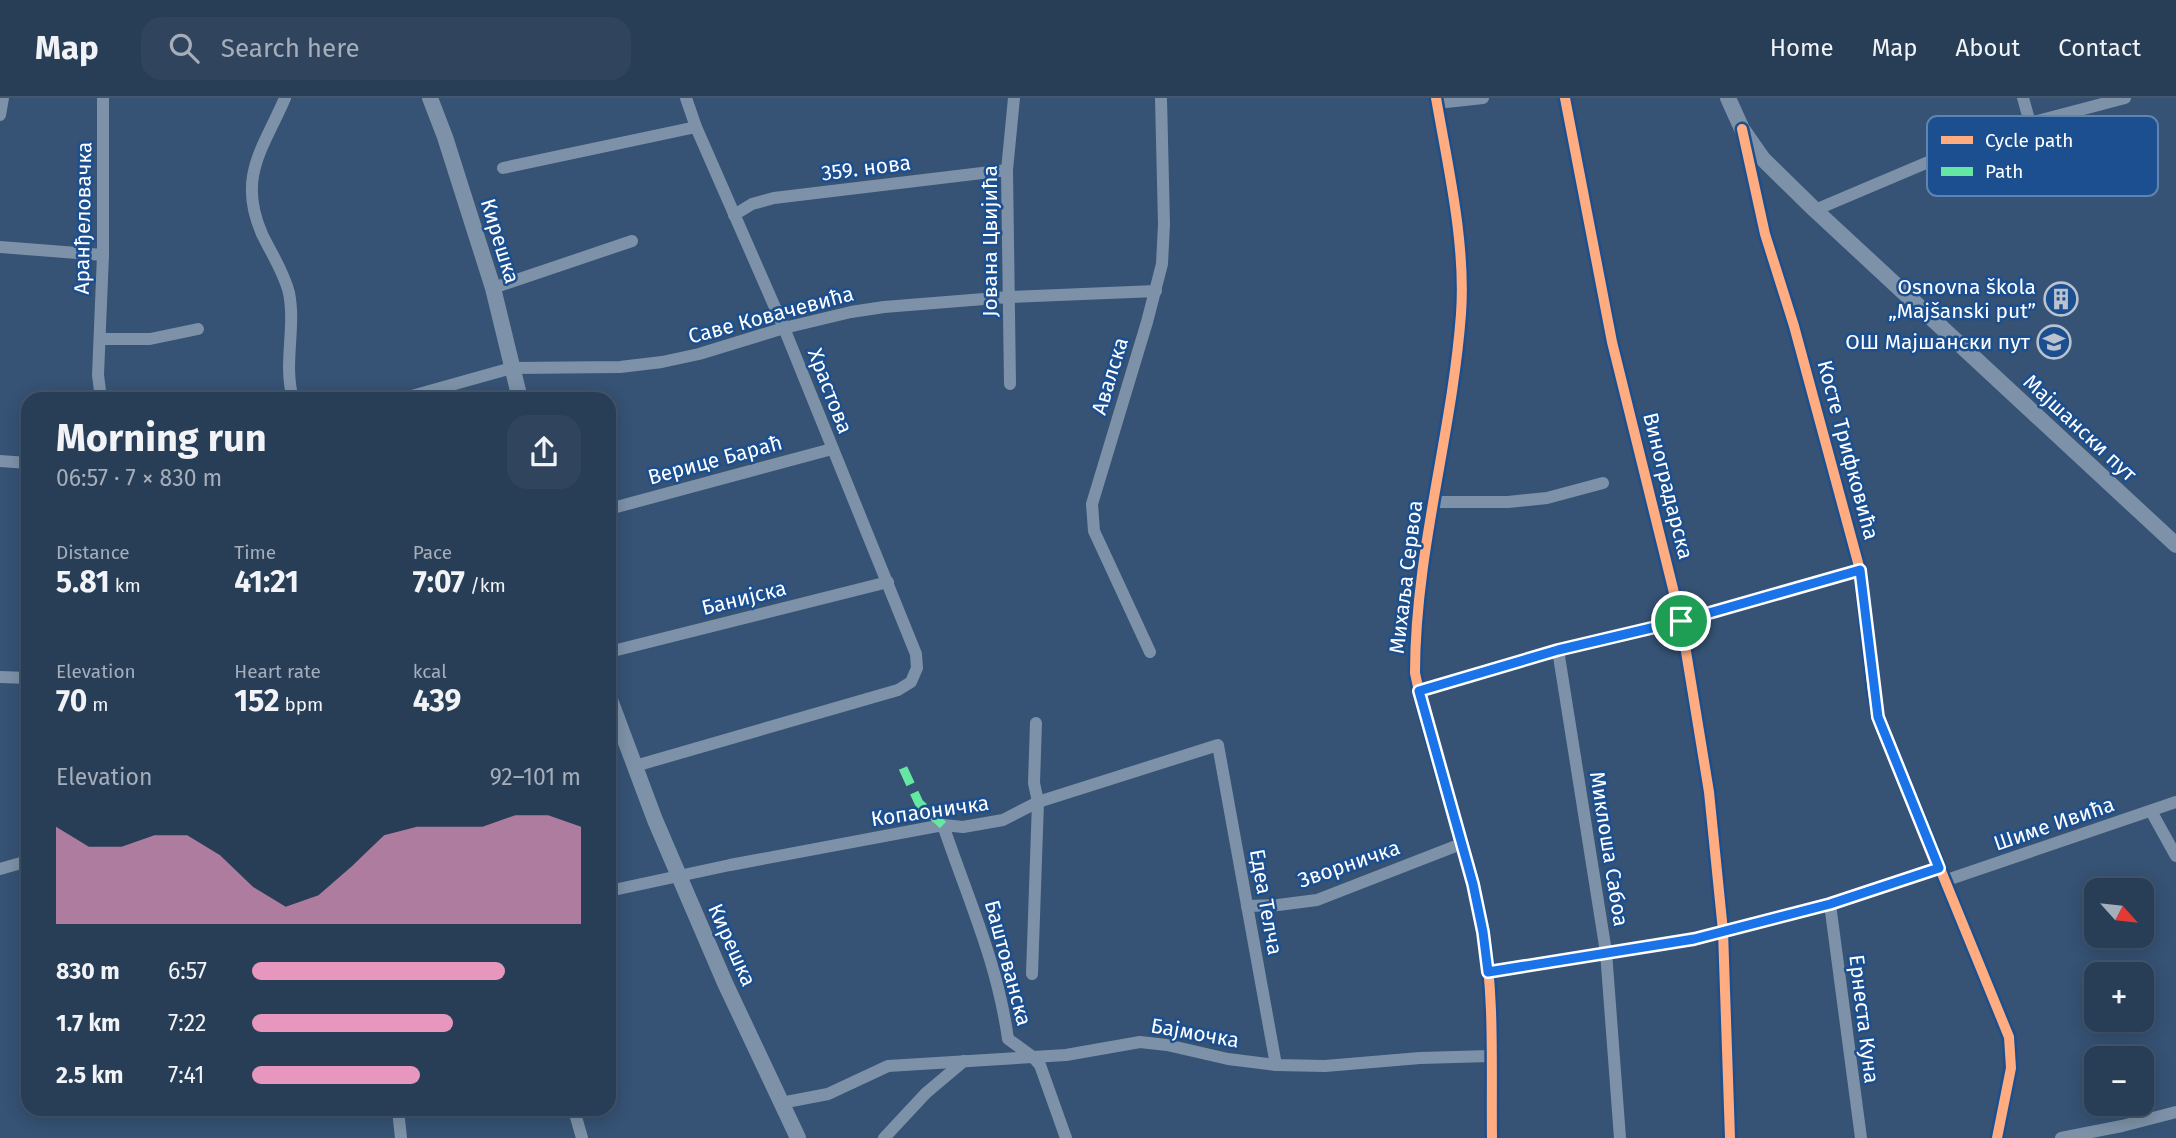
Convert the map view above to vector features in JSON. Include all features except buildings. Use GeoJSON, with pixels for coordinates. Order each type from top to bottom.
{"type":"FeatureCollection","features":[{"type":"Feature","properties":{"kind":"street"},"geometry":{"type":"LineString","coordinates":[[0,115],[3,98]]}},
{"type":"Feature","properties":{"kind":"street","name":"Аранђеловачка"},"geometry":{"type":"LineString","coordinates":[[100,392],[98,375],[103,254],[103,98]]}},
{"type":"Feature","properties":{"kind":"street"},"geometry":{"type":"LineString","coordinates":[[285,98],[260,149],[251,183],[252,201],[262,232],[289,292],[291,316],[288,352],[291,392]]}},
{"type":"Feature","properties":{"kind":"street","name":"Кирешка"},"geometry":{"type":"LineString","coordinates":[[430,98],[493,288],[518,392]]}},
{"type":"Feature","properties":{"kind":"street","name":"Храстова"},"geometry":{"type":"LineString","coordinates":[[686,98],[888,582]]}},
{"type":"Feature","properties":{"kind":"street","name":"Јована Цвијића"},"geometry":{"type":"LineString","coordinates":[[1010,384],[1007,170],[1014,98]]}},
{"type":"Feature","properties":{"kind":"street","name":"Авалска"},"geometry":{"type":"LineString","coordinates":[[1150,652],[1094,531],[1092,505],[1162,264],[1164,225],[1161,98]]}},
{"type":"Feature","properties":{"kind":"street"},"geometry":{"type":"LineString","coordinates":[[1437,101],[1483,98]]}},
{"type":"Feature","properties":{"kind":"street","name":"Виноградарска"},"geometry":{"type":"LineString","coordinates":[[1565,98],[1612,342],[1681,621],[1709,792],[1723,931],[1730,1138]]}},
{"type":"Feature","properties":{"kind":"street","name":"Мајшански пут"},"geometry":{"type":"LineString","coordinates":[[1728,98],[1742,129],[1763,159],[2176,545]]}},
{"type":"Feature","properties":{"kind":"street"},"geometry":{"type":"LineString","coordinates":[[2023,98],[2029,116]]}},
{"type":"Feature","properties":{"kind":"street"},"geometry":{"type":"LineString","coordinates":[[2057,116],[2125,98]]}},
{"type":"Feature","properties":{"kind":"street","name":"Михаља Сервоа"},"geometry":{"type":"LineString","coordinates":[[1437,101],[1460,258],[1461,312],[1455,369],[1425,553],[1415,644],[1415,673],[1483,932],[1488,972],[1492,1138]]}},
{"type":"Feature","properties":{"kind":"street"},"geometry":{"type":"LineString","coordinates":[[503,168],[696,127]]}},
{"type":"Feature","properties":{"kind":"street","name":"Косте Трифковића"},"geometry":{"type":"LineString","coordinates":[[1742,129],[1765,234],[1794,326],[1860,570],[1878,717],[2009,1037],[2011,1068],[1997,1138]]}},
{"type":"Feature","properties":{"kind":"street"},"geometry":{"type":"LineString","coordinates":[[1815,210],[1927,163]]}},
{"type":"Feature","properties":{"kind":"street","name":"359. нова"},"geometry":{"type":"LineString","coordinates":[[734,215],[752,204],[774,198],[1007,170]]}},
{"type":"Feature","properties":{"kind":"street"},"geometry":{"type":"LineString","coordinates":[[493,288],[632,241]]}},
{"type":"Feature","properties":{"kind":"street"},"geometry":{"type":"LineString","coordinates":[[0,247],[103,254]]}},
{"type":"Feature","properties":{"kind":"street","name":"Саве Ковачевића"},"geometry":{"type":"LineString","coordinates":[[426,392],[512,368],[620,367],[662,362],[699,354],[784,328],[884,307],[1009,297],[1156,291]]}},
{"type":"Feature","properties":{"kind":"street"},"geometry":{"type":"LineString","coordinates":[[100,339],[150,339],[198,329]]}},
{"type":"Feature","properties":{"kind":"street","name":"Верице Бараћ"},"geometry":{"type":"LineString","coordinates":[[616,507],[832,449]]}},
{"type":"Feature","properties":{"kind":"street"},"geometry":{"type":"LineString","coordinates":[[0,461],[21,462]]}},
{"type":"Feature","properties":{"kind":"street","name":"Михаља Сервоа"},"geometry":{"type":"LineString","coordinates":[[1433,502],[1508,502],[1547,498],[1603,483]]}},
{"type":"Feature","properties":{"kind":"street"},"geometry":{"type":"LineString","coordinates":[[1419,691],[1558,650],[1681,621],[1860,570]]}},
{"type":"Feature","properties":{"kind":"street"},"geometry":{"type":"LineString","coordinates":[[635,766],[898,690],[911,682],[917,668],[916,654],[888,582]]}},
{"type":"Feature","properties":{"kind":"street","name":"Банијска"},"geometry":{"type":"LineString","coordinates":[[616,650],[888,582]]}},
{"type":"Feature","properties":{"kind":"street","name":"Миклоша Сабоа"},"geometry":{"type":"LineString","coordinates":[[1558,650],[1606,952],[1620,1138]]}},
{"type":"Feature","properties":{"kind":"street"},"geometry":{"type":"LineString","coordinates":[[0,677],[21,678]]}},
{"type":"Feature","properties":{"kind":"street","name":"Кирешка"},"geometry":{"type":"LineString","coordinates":[[616,716],[679,877],[798,1138]]}},
{"type":"Feature","properties":{"kind":"street"},"geometry":{"type":"LineString","coordinates":[[1032,974],[1038,802],[1034,783],[1036,723]]}},
{"type":"Feature","properties":{"kind":"street","name":"Копаоничка"},"geometry":{"type":"LineString","coordinates":[[679,877],[943,825],[963,827],[1003,820],[1038,802],[1218,745]]}},
{"type":"Feature","properties":{"kind":"street","name":"Едеа Телча"},"geometry":{"type":"LineString","coordinates":[[1218,745],[1276,1065]]}},
{"type":"Feature","properties":{"kind":"street","name":"Шиме Ивића"},"geometry":{"type":"LineString","coordinates":[[1944,881],[2176,802]]}},
{"type":"Feature","properties":{"kind":"street"},"geometry":{"type":"LineString","coordinates":[[2151,811],[2176,856]]}},
{"type":"Feature","properties":{"kind":"street","name":"Баштованска"},"geometry":{"type":"LineString","coordinates":[[943,825],[983,932],[1003,1003],[1008,1039],[1040,1065],[1066,1138]]}},
{"type":"Feature","properties":{"kind":"street","name":"Зворничка"},"geometry":{"type":"LineString","coordinates":[[1247,906],[1317,900],[1461,844]]}},
{"type":"Feature","properties":{"kind":"street"},"geometry":{"type":"LineString","coordinates":[[0,869],[21,863]]}},
{"type":"Feature","properties":{"kind":"street"},"geometry":{"type":"LineString","coordinates":[[1488,972],[1694,939],[1830,904],[1939,868]]}},
{"type":"Feature","properties":{"kind":"street"},"geometry":{"type":"LineString","coordinates":[[616,890],[679,877]]}},
{"type":"Feature","properties":{"kind":"street","name":"Ернеста Куна"},"geometry":{"type":"LineString","coordinates":[[1830,904],[1861,1138]]}},
{"type":"Feature","properties":{"kind":"street","name":"Бајмочка"},"geometry":{"type":"LineString","coordinates":[[781,1102],[828,1094],[888,1066],[1066,1055],[1140,1042],[1276,1065],[1325,1066],[1420,1058],[1490,1056]]}},
{"type":"Feature","properties":{"kind":"street"},"geometry":{"type":"LineString","coordinates":[[884,1138],[926,1093],[964,1061]]}},
{"type":"Feature","properties":{"kind":"street"},"geometry":{"type":"LineString","coordinates":[[2061,1138],[2176,1112]]}},
{"type":"Feature","properties":{"kind":"street"},"geometry":{"type":"LineString","coordinates":[[399,1116],[401,1138]]}},
{"type":"Feature","properties":{"kind":"street"},"geometry":{"type":"LineString","coordinates":[[575,1116],[582,1138]]}},
{"type":"Feature","properties":{"kind":"marked path"},"geometry":{"type":"LineString","coordinates":[[903,768],[919,803],[943,825]]}},
{"type":"Feature","properties":{"kind":"cycle path"},"geometry":{"type":"LineString","coordinates":[[1436,98],[1451,178],[1462,287],[1450,404],[1421,583],[1415,673],[1483,931],[1491,1007],[1492,1138]]}},
{"type":"Feature","properties":{"kind":"cycle path"},"geometry":{"type":"LineString","coordinates":[[1565,98],[1612,342],[1681,621],[1709,792],[1723,931],[1730,1138]]}},
{"type":"Feature","properties":{"kind":"cycle path"},"geometry":{"type":"LineString","coordinates":[[1742,129],[1765,234],[1794,326],[1860,570],[1878,717],[2009,1037],[2011,1068],[1997,1138]]}},
{"type":"Feature","properties":{"kind":"place","name":"Osnovna škola „Majšanski put”"},"geometry":{"type":"Point","coordinates":[2061,299]}},
{"type":"Feature","properties":{"kind":"place","name":"ОШ Мајшански пут"},"geometry":{"type":"Point","coordinates":[2054,342]}},
{"type":"Feature","properties":{"kind":"route"},"geometry":{"type":"LineString","coordinates":[[1860,570],[1878,717],[1939,868],[1830,904],[1694,939],[1488,972],[1473,884],[1419,691],[1558,650],[1681,621],[1860,570]]}}]}
